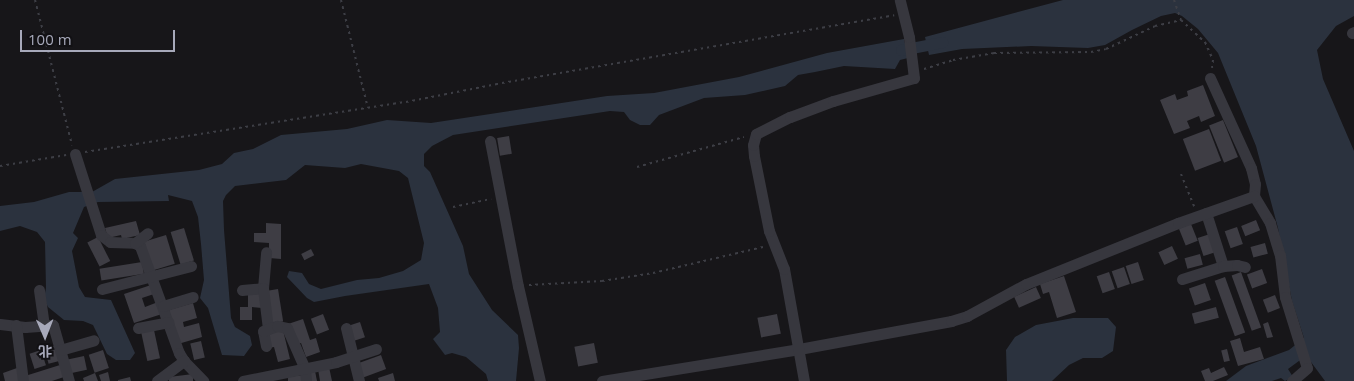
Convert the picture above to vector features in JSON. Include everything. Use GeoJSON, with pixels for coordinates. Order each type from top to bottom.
{"type":"FeatureCollection","features":[{"type":"Feature","properties":{"kind":"street"},"geometry":{"type":"LineString","coordinates":[[804,381],[784,269],[773,245],[753,145],[756,134],[760,129],[848,96],[914,78],[909,37],[900,0]]}},
{"type":"Feature","properties":{"kind":"street"},"geometry":{"type":"LineString","coordinates":[[1210,78],[1251,168],[1255,184],[1254,196],[1270,223],[1277,247],[1285,297],[1298,332],[1307,368],[1292,381]]}},
{"type":"Feature","properties":{"kind":"street"},"geometry":{"type":"LineString","coordinates":[[490,141],[518,286],[540,381]]}},
{"type":"Feature","properties":{"kind":"street"},"geometry":{"type":"LineString","coordinates":[[75,154],[96,221],[105,239],[110,242],[135,243],[144,251],[168,322],[184,361],[203,381]]}},
{"type":"Feature","properties":{"kind":"street"},"geometry":{"type":"LineString","coordinates":[[602,381],[799,349],[951,321],[967,316],[1026,284],[1254,196]]}},
{"type":"Feature","properties":{"kind":"street"},"geometry":{"type":"LineString","coordinates":[[1202,215],[1223,266]]}},
{"type":"Feature","properties":{"kind":"street"},"geometry":{"type":"LineString","coordinates":[[135,243],[148,232]]}},
{"type":"Feature","properties":{"kind":"street"},"geometry":{"type":"LineString","coordinates":[[266,252],[263,288],[268,329]]}},
{"type":"Feature","properties":{"kind":"street"},"geometry":{"type":"LineString","coordinates":[[1182,279],[1223,266],[1236,265],[1244,267]]}},
{"type":"Feature","properties":{"kind":"street"},"geometry":{"type":"LineString","coordinates":[[102,289],[192,266]]}},
{"type":"Feature","properties":{"kind":"street"},"geometry":{"type":"LineString","coordinates":[[242,290],[263,288]]}},
{"type":"Feature","properties":{"kind":"street"},"geometry":{"type":"LineString","coordinates":[[39,290],[44,326]]}},
{"type":"Feature","properties":{"kind":"street"},"geometry":{"type":"LineString","coordinates":[[163,306],[194,297]]}},
{"type":"Feature","properties":{"kind":"street"},"geometry":{"type":"LineString","coordinates":[[138,328],[168,322]]}},
{"type":"Feature","properties":{"kind":"street"},"geometry":{"type":"LineString","coordinates":[[0,324],[25,327],[53,325],[69,381]]}},
{"type":"Feature","properties":{"kind":"street"},"geometry":{"type":"LineString","coordinates":[[16,325],[23,381]]}},
{"type":"Feature","properties":{"kind":"street"},"geometry":{"type":"LineString","coordinates":[[266,346],[262,331],[277,326],[287,328],[306,375]]}},
{"type":"Feature","properties":{"kind":"street"},"geometry":{"type":"LineString","coordinates":[[346,328],[359,381]]}},
{"type":"Feature","properties":{"kind":"street"},"geometry":{"type":"LineString","coordinates":[[60,350],[94,340]]}},
{"type":"Feature","properties":{"kind":"street"},"geometry":{"type":"LineString","coordinates":[[243,381],[306,375],[376,349]]}},
{"type":"Feature","properties":{"kind":"street"},"geometry":{"type":"LineString","coordinates":[[157,381],[184,361]]}},
{"type":"Feature","properties":{"kind":"path"},"geometry":{"type":"LineString","coordinates":[[35,0],[75,154]]}},
{"type":"Feature","properties":{"kind":"path"},"geometry":{"type":"LineString","coordinates":[[341,0],[368,108]]}},
{"type":"Feature","properties":{"kind":"path"},"geometry":{"type":"LineString","coordinates":[[1174,0],[1181,20],[1205,42],[1213,60],[1210,78]]}},
{"type":"Feature","properties":{"kind":"path"},"geometry":{"type":"LineString","coordinates":[[0,166],[368,108],[904,14]]}},
{"type":"Feature","properties":{"kind":"path"},"geometry":{"type":"LineString","coordinates":[[914,66],[994,53],[1091,52],[1106,49],[1155,26],[1181,20]]}},
{"type":"Feature","properties":{"kind":"path"},"geometry":{"type":"LineString","coordinates":[[637,167],[756,134]]}},
{"type":"Feature","properties":{"kind":"path"},"geometry":{"type":"LineString","coordinates":[[1181,174],[1202,215]]}},
{"type":"Feature","properties":{"kind":"path"},"geometry":{"type":"LineString","coordinates":[[453,207],[501,197]]}},
{"type":"Feature","properties":{"kind":"path"},"geometry":{"type":"LineString","coordinates":[[518,286],[602,281],[636,276],[773,245]]}},
{"type":"Feature","properties":{"kind":"water"},"geometry":{"type":"Polygon","coordinates":[[[1063,0],[1354,0],[1354,16],[1336,26],[1317,50],[1323,79],[1354,151],[1354,381],[1325,381],[1311,362],[1303,358],[1288,369],[1293,377],[1285,381],[1281,378],[1272,381],[1226,381],[1246,366],[1289,350],[1304,338],[1292,301],[1278,228],[1256,146],[1218,53],[1198,29],[1182,16],[1175,13],[1161,16],[1105,45],[1088,48],[1031,46],[962,49],[929,55],[925,37],[1063,0]]]}},
{"type":"Feature","properties":{"kind":"water"},"geometry":{"type":"Polygon","coordinates":[[[904,39],[908,58],[900,60],[895,69],[844,66],[798,75],[785,86],[745,95],[704,98],[659,115],[650,125],[640,125],[630,120],[624,112],[610,111],[453,135],[432,146],[424,154],[424,166],[430,172],[463,246],[469,274],[492,310],[518,335],[519,348],[516,381],[488,381],[486,374],[466,357],[452,353],[445,355],[433,339],[440,332],[438,308],[429,284],[314,302],[307,298],[287,277],[289,271],[302,273],[309,284],[321,289],[357,280],[379,278],[403,271],[421,260],[424,243],[408,178],[399,171],[361,164],[345,168],[305,165],[286,180],[235,186],[226,195],[223,201],[224,230],[231,318],[235,327],[250,336],[252,345],[244,356],[222,355],[208,308],[200,298],[204,280],[198,217],[192,201],[168,195],[169,201],[98,202],[84,207],[73,233],[78,238],[72,251],[79,287],[85,297],[111,300],[135,353],[130,360],[116,360],[107,354],[93,325],[83,321],[64,320],[48,307],[44,299],[46,288],[45,242],[37,232],[20,226],[0,231],[0,206],[34,202],[69,192],[92,192],[115,179],[199,170],[222,164],[234,153],[253,149],[281,135],[347,129],[387,120],[431,123],[607,96],[654,93],[739,77],[827,53],[904,39]]]}},
{"type":"Feature","properties":{"kind":"water"},"geometry":{"type":"Polygon","coordinates":[[[1073,318],[1108,318],[1116,327],[1113,351],[1102,358],[1083,358],[1069,365],[1052,381],[1007,381],[1006,350],[1015,337],[1036,325],[1073,318]]]}},
{"type":"Feature","properties":{"kind":"building"},"geometry":{"type":"Polygon","coordinates":[[[1203,85],[1215,116],[1201,122],[1199,116],[1187,121],[1190,128],[1174,134],[1160,100],[1175,94],[1177,100],[1188,96],[1187,91],[1203,85]]]}},
{"type":"Feature","properties":{"kind":"building"},"geometry":{"type":"Polygon","coordinates":[[[1223,120],[1238,157],[1224,163],[1209,126],[1223,120]]]}},
{"type":"Feature","properties":{"kind":"building"},"geometry":{"type":"Polygon","coordinates":[[[1209,129],[1221,161],[1195,171],[1183,139],[1209,129]]]}},
{"type":"Feature","properties":{"kind":"building"},"geometry":{"type":"Polygon","coordinates":[[[509,136],[512,154],[500,156],[497,138],[509,136]]]}},
{"type":"Feature","properties":{"kind":"building"},"geometry":{"type":"Polygon","coordinates":[[[1256,220],[1260,230],[1245,236],[1241,226],[1256,220]]]}},
{"type":"Feature","properties":{"kind":"building"},"geometry":{"type":"Polygon","coordinates":[[[136,221],[140,235],[122,239],[121,235],[108,238],[105,228],[136,221]]]}},
{"type":"Feature","properties":{"kind":"building"},"geometry":{"type":"Polygon","coordinates":[[[266,223],[281,224],[281,259],[269,258],[269,243],[254,242],[254,233],[266,233],[266,223]]]}},
{"type":"Feature","properties":{"kind":"building"},"geometry":{"type":"Polygon","coordinates":[[[1191,224],[1198,241],[1186,246],[1179,229],[1191,224]]]}},
{"type":"Feature","properties":{"kind":"building"},"geometry":{"type":"Polygon","coordinates":[[[1237,227],[1243,244],[1231,248],[1225,231],[1237,227]]]}},
{"type":"Feature","properties":{"kind":"building"},"geometry":{"type":"Polygon","coordinates":[[[184,228],[194,261],[181,265],[171,232],[184,228]]]}},
{"type":"Feature","properties":{"kind":"building"},"geometry":{"type":"Polygon","coordinates":[[[1210,234],[1216,252],[1204,256],[1198,238],[1210,234]]]}},
{"type":"Feature","properties":{"kind":"building"},"geometry":{"type":"Polygon","coordinates":[[[166,235],[175,264],[152,271],[143,242],[166,235]]]}},
{"type":"Feature","properties":{"kind":"building"},"geometry":{"type":"Polygon","coordinates":[[[98,237],[110,261],[100,267],[87,242],[98,237]]]}},
{"type":"Feature","properties":{"kind":"building"},"geometry":{"type":"Polygon","coordinates":[[[1265,243],[1268,254],[1253,258],[1251,247],[1265,243]]]}},
{"type":"Feature","properties":{"kind":"building"},"geometry":{"type":"Polygon","coordinates":[[[1172,246],[1178,259],[1164,265],[1158,252],[1172,246]]]}},
{"type":"Feature","properties":{"kind":"building"},"geometry":{"type":"Polygon","coordinates":[[[311,249],[314,255],[304,260],[301,254],[311,249]]]}},
{"type":"Feature","properties":{"kind":"building"},"geometry":{"type":"Polygon","coordinates":[[[1200,254],[1203,265],[1187,269],[1185,258],[1200,254]]]}},
{"type":"Feature","properties":{"kind":"building"},"geometry":{"type":"Polygon","coordinates":[[[142,262],[144,274],[101,281],[100,269],[142,262]]]}},
{"type":"Feature","properties":{"kind":"building"},"geometry":{"type":"Polygon","coordinates":[[[1138,262],[1144,280],[1132,284],[1126,266],[1138,262]]]}},
{"type":"Feature","properties":{"kind":"building"},"geometry":{"type":"Polygon","coordinates":[[[1124,267],[1130,284],[1118,288],[1112,271],[1124,267]]]}},
{"type":"Feature","properties":{"kind":"building"},"geometry":{"type":"Polygon","coordinates":[[[1262,269],[1267,283],[1252,289],[1247,274],[1262,269]]]}},
{"type":"Feature","properties":{"kind":"building"},"geometry":{"type":"Polygon","coordinates":[[[1109,272],[1115,289],[1103,293],[1097,276],[1109,272]]]}},
{"type":"Feature","properties":{"kind":"building"},"geometry":{"type":"Polygon","coordinates":[[[1241,272],[1261,327],[1252,331],[1232,275],[1241,272]]]}},
{"type":"Feature","properties":{"kind":"building"},"geometry":{"type":"Polygon","coordinates":[[[1064,276],[1076,312],[1057,318],[1049,292],[1043,294],[1040,284],[1064,276]]]}},
{"type":"Feature","properties":{"kind":"building"},"geometry":{"type":"Polygon","coordinates":[[[1225,277],[1245,332],[1235,336],[1215,281],[1225,277]]]}},
{"type":"Feature","properties":{"kind":"building"},"geometry":{"type":"Polygon","coordinates":[[[1205,283],[1211,300],[1195,306],[1189,289],[1205,283]]]}},
{"type":"Feature","properties":{"kind":"building"},"geometry":{"type":"Polygon","coordinates":[[[151,285],[154,294],[142,298],[145,307],[158,302],[162,314],[134,323],[124,294],[151,285]]]}},
{"type":"Feature","properties":{"kind":"building"},"geometry":{"type":"Polygon","coordinates":[[[1036,287],[1041,298],[1019,308],[1014,297],[1036,287]]]}},
{"type":"Feature","properties":{"kind":"building"},"geometry":{"type":"Polygon","coordinates":[[[278,289],[283,322],[271,323],[266,291],[278,289]]]}},
{"type":"Feature","properties":{"kind":"building"},"geometry":{"type":"Polygon","coordinates":[[[248,293],[262,293],[262,308],[252,307],[252,320],[240,320],[240,307],[248,307],[248,293]]]}},
{"type":"Feature","properties":{"kind":"building"},"geometry":{"type":"Polygon","coordinates":[[[1275,295],[1280,308],[1268,313],[1263,300],[1275,295]]]}},
{"type":"Feature","properties":{"kind":"building"},"geometry":{"type":"Polygon","coordinates":[[[193,303],[197,318],[183,322],[184,327],[199,323],[202,337],[178,344],[169,310],[193,303]]]}},
{"type":"Feature","properties":{"kind":"building"},"geometry":{"type":"Polygon","coordinates":[[[1216,307],[1219,318],[1195,324],[1192,313],[1216,307]]]}},
{"type":"Feature","properties":{"kind":"building"},"geometry":{"type":"Polygon","coordinates":[[[323,314],[329,330],[317,335],[311,319],[323,314]]]}},
{"type":"Feature","properties":{"kind":"building"},"geometry":{"type":"Polygon","coordinates":[[[777,314],[781,334],[761,337],[757,318],[777,314]]]}},
{"type":"Feature","properties":{"kind":"building"},"geometry":{"type":"Polygon","coordinates":[[[303,319],[310,340],[316,338],[320,352],[306,357],[301,343],[295,345],[288,324],[303,319]]]}},
{"type":"Feature","properties":{"kind":"building"},"geometry":{"type":"Polygon","coordinates":[[[360,322],[365,337],[354,341],[349,326],[360,322]]]}},
{"type":"Feature","properties":{"kind":"building"},"geometry":{"type":"Polygon","coordinates":[[[1268,322],[1273,337],[1267,338],[1263,324],[1268,322]]]}},
{"type":"Feature","properties":{"kind":"building"},"geometry":{"type":"Polygon","coordinates":[[[154,330],[160,358],[147,361],[141,333],[154,330]]]}},
{"type":"Feature","properties":{"kind":"building"},"geometry":{"type":"Polygon","coordinates":[[[283,330],[290,359],[278,362],[274,347],[269,348],[266,334],[283,330]]]}},
{"type":"Feature","properties":{"kind":"building"},"geometry":{"type":"Polygon","coordinates":[[[1240,338],[1244,352],[1260,347],[1264,359],[1238,366],[1230,341],[1240,338]]]}},
{"type":"Feature","properties":{"kind":"building"},"geometry":{"type":"Polygon","coordinates":[[[201,341],[205,358],[194,360],[190,343],[201,341]]]}},
{"type":"Feature","properties":{"kind":"building"},"geometry":{"type":"Polygon","coordinates":[[[594,343],[598,363],[578,366],[574,347],[594,343]]]}},
{"type":"Feature","properties":{"kind":"building"},"geometry":{"type":"Polygon","coordinates":[[[57,345],[61,360],[49,364],[44,348],[57,345]]]}},
{"type":"Feature","properties":{"kind":"building"},"geometry":{"type":"Polygon","coordinates":[[[1227,349],[1230,361],[1224,362],[1221,350],[1227,349]]]}},
{"type":"Feature","properties":{"kind":"building"},"geometry":{"type":"Polygon","coordinates":[[[41,350],[46,365],[35,369],[30,354],[41,350]]]}},
{"type":"Feature","properties":{"kind":"building"},"geometry":{"type":"Polygon","coordinates":[[[103,350],[109,368],[95,373],[89,355],[103,350]]]}},
{"type":"Feature","properties":{"kind":"building"},"geometry":{"type":"Polygon","coordinates":[[[381,355],[386,369],[363,378],[358,364],[381,355]]]}},
{"type":"Feature","properties":{"kind":"building"},"geometry":{"type":"Polygon","coordinates":[[[84,356],[87,370],[68,374],[65,360],[84,356]]]}},
{"type":"Feature","properties":{"kind":"building"},"geometry":{"type":"Polygon","coordinates":[[[60,365],[64,377],[52,381],[27,381],[25,376],[60,365]]]}},
{"type":"Feature","properties":{"kind":"building"},"geometry":{"type":"Polygon","coordinates":[[[329,367],[332,381],[320,381],[318,369],[329,367]]]}},
{"type":"Feature","properties":{"kind":"building"},"geometry":{"type":"Polygon","coordinates":[[[1224,367],[1228,375],[1213,381],[1205,381],[1201,371],[1209,368],[1211,373],[1224,367]]]}},
{"type":"Feature","properties":{"kind":"building"},"geometry":{"type":"Polygon","coordinates":[[[17,368],[21,381],[5,381],[3,373],[17,368]]]}},
{"type":"Feature","properties":{"kind":"building"},"geometry":{"type":"Polygon","coordinates":[[[315,371],[317,381],[309,381],[307,372],[315,371]]]}},
{"type":"Feature","properties":{"kind":"building"},"geometry":{"type":"Polygon","coordinates":[[[108,372],[110,381],[101,381],[99,375],[108,372]]]}},
{"type":"Feature","properties":{"kind":"building"},"geometry":{"type":"Polygon","coordinates":[[[95,373],[98,381],[84,381],[83,378],[95,373]]]}},
{"type":"Feature","properties":{"kind":"building"},"geometry":{"type":"Polygon","coordinates":[[[393,373],[395,381],[379,381],[378,378],[393,373]]]}},
{"type":"Feature","properties":{"kind":"building"},"geometry":{"type":"Polygon","coordinates":[[[193,374],[193,381],[169,381],[169,377],[193,374]]]}},
{"type":"Feature","properties":{"kind":"building"},"geometry":{"type":"Polygon","coordinates":[[[304,375],[305,381],[288,381],[288,377],[304,375]]]}},
{"type":"Feature","properties":{"kind":"building"},"geometry":{"type":"Polygon","coordinates":[[[130,377],[131,381],[118,381],[118,380],[130,377]]]}},
{"type":"Feature","properties":{"kind":"waterway"},"geometry":{"type":"LineString","coordinates":[[901,50],[942,42]]}}]}
